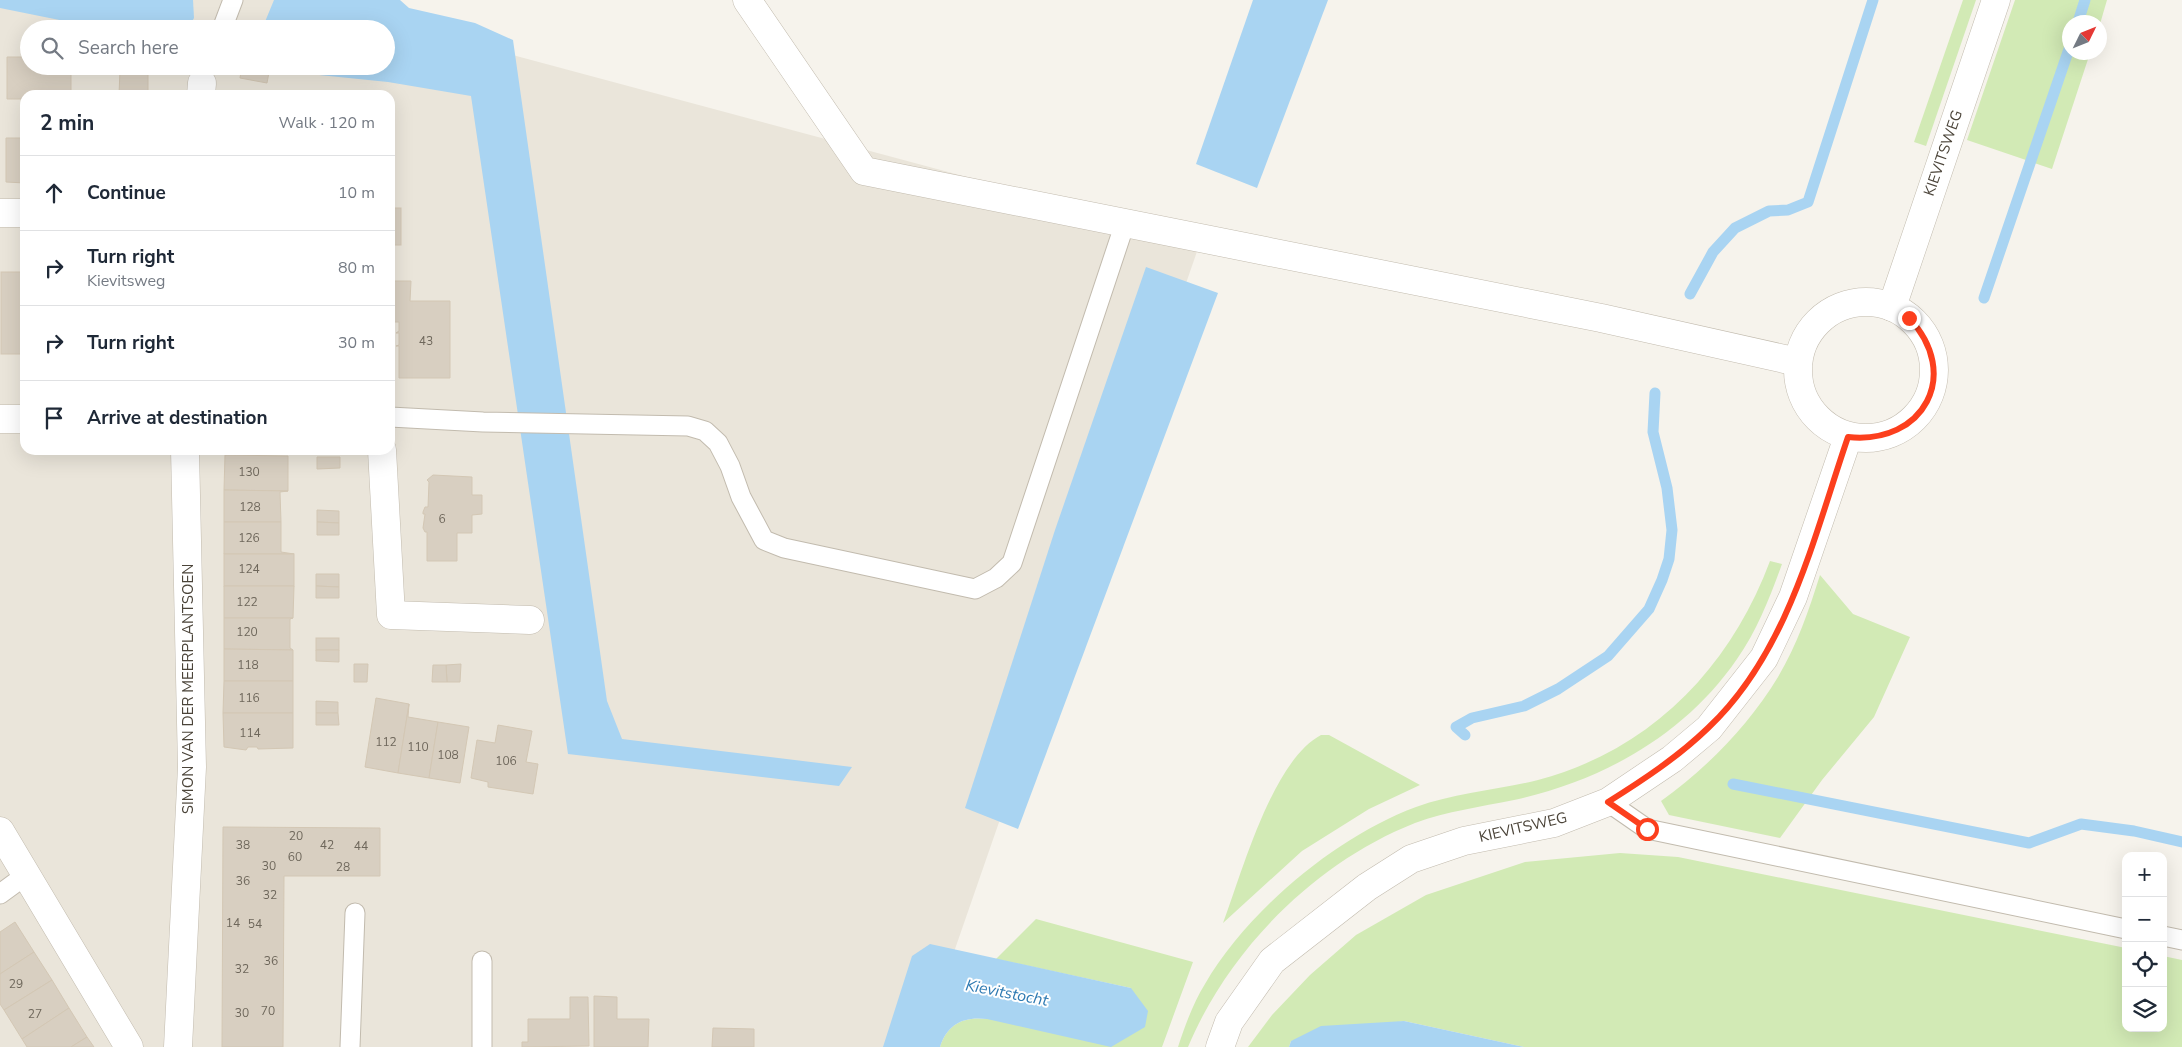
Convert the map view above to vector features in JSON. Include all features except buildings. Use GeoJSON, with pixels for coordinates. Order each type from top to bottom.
{"type":"FeatureCollection","features":[{"type":"Feature","properties":{"kind":"street"},"geometry":{"type":"LineString","coordinates":[[747,0],[864,171],[1592,316],[1798,362]]}},
{"type":"Feature","properties":{"kind":"street","name":"KIEVITSWEG"},"geometry":{"type":"LineString","coordinates":[[1892,307],[1996,0]]}},
{"type":"Feature","properties":{"kind":"street"},"geometry":{"type":"LineString","coordinates":[[0,213],[20,213]]}},
{"type":"Feature","properties":{"kind":"street"},"geometry":{"type":"LineString","coordinates":[[1872,302],[1892,307],[1909,318],[1923,333],[1932,352],[1934,372],[1931,392],[1921,410],[1907,425],[1889,435],[1869,439],[1848,437],[1830,429],[1815,417],[1804,400],[1798,382],[1798,362],[1803,341],[1814,324],[1831,311],[1850,304],[1872,302]]}},
{"type":"Feature","properties":{"kind":"street"},"geometry":{"type":"LineString","coordinates":[[0,419],[20,419]]}},
{"type":"Feature","properties":{"kind":"street","name":"KIEVITSWEG"},"geometry":{"type":"LineString","coordinates":[[1220,1047],[1229,1022],[1272,961],[1367,887],[1411,859],[1464,841],[1554,823],[1608,802],[1672,758],[1709,728],[1764,658],[1793,597],[1848,437]]}},
{"type":"Feature","properties":{"kind":"street","name":"SIMON VAN DER MEERPLANTSOEN"},"geometry":{"type":"LineString","coordinates":[[178,1047],[192,767],[185,455]]}},
{"type":"Feature","properties":{"kind":"street"},"geometry":{"type":"LineString","coordinates":[[382,455],[391,615],[530,620]]}},
{"type":"Feature","properties":{"kind":"street"},"geometry":{"type":"LineString","coordinates":[[0,831],[129,1047]]}},
{"type":"Feature","properties":{"kind":"lane"},"geometry":{"type":"LineString","coordinates":[[225,20],[233,0]]}},
{"type":"Feature","properties":{"kind":"lane"},"geometry":{"type":"LineString","coordinates":[[395,417],[483,422],[594,422],[688,426],[705,431],[718,443],[730,466],[741,497],[764,540],[784,548],[975,588],[996,578],[1012,563],[1125,223]]}},
{"type":"Feature","properties":{"kind":"lane"},"geometry":{"type":"LineString","coordinates":[[1608,802],[1647,829],[2122,927]]}},
{"type":"Feature","properties":{"kind":"lane"},"geometry":{"type":"LineString","coordinates":[[0,894],[26,875]]}},
{"type":"Feature","properties":{"kind":"lane"},"geometry":{"type":"LineString","coordinates":[[350,1047],[355,913]]}},
{"type":"Feature","properties":{"kind":"lane"},"geometry":{"type":"LineString","coordinates":[[2167,937],[2182,940]]}},
{"type":"Feature","properties":{"kind":"lane"},"geometry":{"type":"LineString","coordinates":[[482,961],[482,1047]]}},
{"type":"Feature","properties":{"kind":"shaded area"},"geometry":{"type":"Polygon","coordinates":[[[0,0],[291,0],[382,20],[20,20],[20,75],[395,75],[395,23],[1201,240],[921,1047],[0,1047],[0,0]]]}},
{"type":"Feature","properties":{"kind":"green space"},"geometry":{"type":"Polygon","coordinates":[[[1963,0],[1976,0],[1926,146],[1914,142],[1963,0]]]}},
{"type":"Feature","properties":{"kind":"green space"},"geometry":{"type":"Polygon","coordinates":[[[2015,0],[2107,0],[2103,15],[2062,15],[2062,60],[2088,60],[2052,169],[1967,140],[2015,0]]]}},
{"type":"Feature","properties":{"kind":"green space"},"geometry":{"type":"Polygon","coordinates":[[[1770,561],[1782,564],[1751,637],[1716,686],[1693,710],[1667,732],[1639,751],[1579,781],[1547,792],[1452,812],[1415,823],[1379,840],[1344,861],[1310,885],[1252,943],[1227,976],[1205,1011],[1188,1047],[1178,1047],[1197,999],[1223,957],[1269,904],[1297,879],[1326,856],[1356,837],[1386,820],[1416,807],[1461,795],[1538,780],[1579,766],[1616,748],[1651,726],[1681,699],[1709,669],[1733,636],[1753,600],[1770,561]]]}},
{"type":"Feature","properties":{"kind":"green space"},"geometry":{"type":"Polygon","coordinates":[[[1820,575],[1853,614],[1910,637],[1874,717],[1822,780],[1780,838],[1669,815],[1661,801],[1694,775],[1725,745],[1754,712],[1778,677],[1802,627],[1820,575]]]}},
{"type":"Feature","properties":{"kind":"green space"},"geometry":{"type":"Polygon","coordinates":[[[1321,735],[1329,735],[1420,785],[1369,809],[1302,851],[1223,923],[1249,848],[1273,793],[1288,768],[1304,748],[1321,735]]]}},
{"type":"Feature","properties":{"kind":"green space"},"geometry":{"type":"Polygon","coordinates":[[[1620,853],[1678,857],[2122,947],[2122,1032],[2167,1032],[2167,957],[2182,960],[2182,1047],[1524,1047],[1404,1021],[1291,1041],[1289,1047],[1248,1047],[1272,1015],[1310,975],[1356,935],[1426,895],[1525,862],[1620,853]]]}},
{"type":"Feature","properties":{"kind":"green space"},"geometry":{"type":"Polygon","coordinates":[[[1036,919],[1193,962],[1162,1047],[940,1047],[947,1032],[964,1020],[987,1019],[1131,988],[996,959],[1036,919]]]}},
{"type":"Feature","properties":{"kind":"water"},"geometry":{"type":"Polygon","coordinates":[[[0,0],[193,0],[194,18],[193,20],[59,20],[0,8],[0,0]]]}},
{"type":"Feature","properties":{"kind":"water"},"geometry":{"type":"Polygon","coordinates":[[[274,0],[400,0],[409,8],[475,23],[513,40],[607,701],[622,739],[852,767],[839,786],[568,754],[471,96],[388,82],[319,75],[395,75],[395,20],[266,20],[274,0]]]}},
{"type":"Feature","properties":{"kind":"water"},"geometry":{"type":"Polygon","coordinates":[[[1253,0],[1328,0],[1257,188],[1196,164],[1253,0]]]}},
{"type":"Feature","properties":{"kind":"water"},"geometry":{"type":"Polygon","coordinates":[[[1146,267],[1218,293],[1018,829],[965,808],[1055,530],[1146,267]]]}},
{"type":"Feature","properties":{"kind":"water","name":"Kievitstocht"},"geometry":{"type":"Polygon","coordinates":[[[930,944],[1131,988],[1148,1011],[1145,1027],[1111,1047],[979,1018],[964,1020],[952,1027],[947,1032],[940,1047],[883,1047],[912,956],[930,944]]]}},
{"type":"Feature","properties":{"kind":"water"},"geometry":{"type":"Polygon","coordinates":[[[1404,1021],[1524,1047],[1289,1047],[1291,1041],[1321,1026],[1404,1021]]]}},
{"type":"Feature","properties":{"kind":"waterway"},"geometry":{"type":"LineString","coordinates":[[1690,294],[1713,252],[1735,228],[1769,211],[1788,210],[1808,202],[1873,0]]}},
{"type":"Feature","properties":{"kind":"waterway"},"geometry":{"type":"LineString","coordinates":[[2080,15],[2085,0]]}},
{"type":"Feature","properties":{"kind":"waterway"},"geometry":{"type":"LineString","coordinates":[[1984,298],[2065,60]]}},
{"type":"Feature","properties":{"kind":"waterway"},"geometry":{"type":"LineString","coordinates":[[1465,735],[1456,727],[1472,718],[1524,706],[1558,689],[1608,656],[1649,609],[1669,559],[1672,530],[1667,488],[1653,432],[1655,393]]}},
{"type":"Feature","properties":{"kind":"waterway"},"geometry":{"type":"LineString","coordinates":[[1733,784],[2029,843],[2081,824],[2134,831],[2182,842]]}},
{"type":"Feature","properties":{"kind":"route"},"geometry":{"type":"LineString","coordinates":[[1647,829],[1608,802],[1672,758],[1709,728],[1734,699],[1764,658],[1793,597],[1848,437],[1869,439],[1889,435],[1907,425],[1921,410],[1931,392],[1934,372],[1932,352],[1923,333],[1909,318]]}}]}
